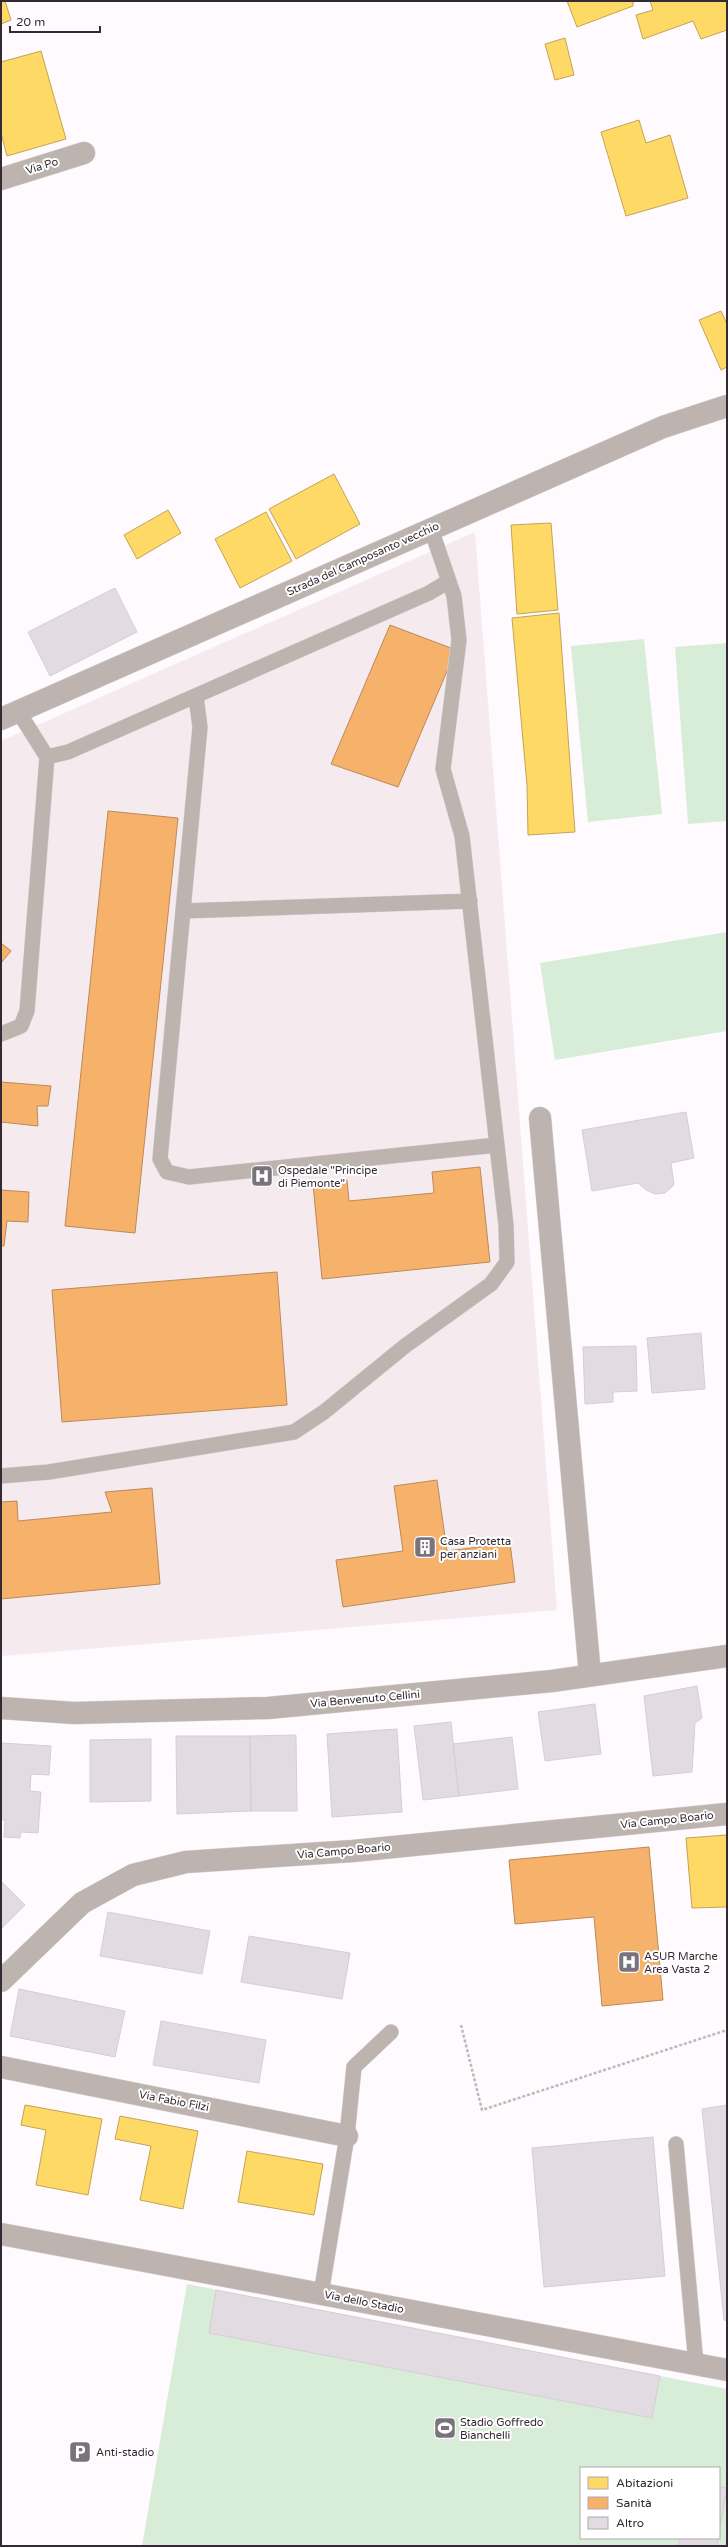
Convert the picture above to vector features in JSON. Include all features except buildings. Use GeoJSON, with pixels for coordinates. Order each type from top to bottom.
{"type":"FeatureCollection","features":[{"type":"Feature","properties":{"kind":"street","name":"Via Po"},"geometry":{"type":"LineString","coordinates":[[1,179],[84,153]]}},
{"type":"Feature","properties":{"kind":"street","name":"Strada del Camposanto vecchio"},"geometry":{"type":"LineString","coordinates":[[10,715],[663,427],[727,406]]}},
{"type":"Feature","properties":{"kind":"street"},"geometry":{"type":"LineString","coordinates":[[540,1118],[590,1675]]}},
{"type":"Feature","properties":{"kind":"street","name":"Via Benvenuto Cellini"},"geometry":{"type":"LineString","coordinates":[[1,1708],[74,1713],[268,1708],[544,1682],[727,1656]]}},
{"type":"Feature","properties":{"kind":"street","name":"Via Campo Boario"},"geometry":{"type":"LineString","coordinates":[[1,1981],[82,1903],[133,1875],[186,1862],[353,1851],[727,1814]]}},
{"type":"Feature","properties":{"kind":"street","name":"Via Fabio Filzi"},"geometry":{"type":"LineString","coordinates":[[1,2067],[347,2136]]}},
{"type":"Feature","properties":{"kind":"street","name":"Via dello Stadio"},"geometry":{"type":"LineString","coordinates":[[1,2234],[727,2370]]}},
{"type":"Feature","properties":{"kind":"lane"},"geometry":{"type":"LineString","coordinates":[[1,1476],[49,1472],[294,1432],[324,1412],[405,1346],[491,1284],[507,1262],[506,1225],[462,836],[442,769],[459,640],[454,596],[431,529]]}},
{"type":"Feature","properties":{"kind":"lane"},"geometry":{"type":"LineString","coordinates":[[47,757],[68,752],[196,697],[429,593],[449,581]]}},
{"type":"Feature","properties":{"kind":"lane"},"geometry":{"type":"LineString","coordinates":[[196,697],[200,727],[160,1159],[168,1172],[188,1177],[497,1145]]}},
{"type":"Feature","properties":{"kind":"lane"},"geometry":{"type":"LineString","coordinates":[[1,1034],[21,1026],[27,1011],[47,757],[10,715]]}},
{"type":"Feature","properties":{"kind":"lane"},"geometry":{"type":"LineString","coordinates":[[183,911],[470,901]]}},
{"type":"Feature","properties":{"kind":"lane"},"geometry":{"type":"LineString","coordinates":[[321,2294],[347,2136],[354,2067],[391,2032]]}},
{"type":"Feature","properties":{"kind":"lane"},"geometry":{"type":"LineString","coordinates":[[676,2144],[696,2364]]}},
{"type":"Feature","properties":{"kind":"path"},"geometry":{"type":"LineString","coordinates":[[461,2025],[482,2110],[727,2030]]}},
{"type":"Feature","properties":{"kind":"shaded area","name":"Ospedale \"Principe di Piemonte\""},"geometry":{"type":"Polygon","coordinates":[[[475,532],[557,1610],[1,1656],[1,741],[475,532]]]}},
{"type":"Feature","properties":{"kind":"green space"},"geometry":{"type":"Polygon","coordinates":[[[644,639],[662,814],[588,822],[571,646],[644,639]]]}},
{"type":"Feature","properties":{"kind":"green space"},"geometry":{"type":"Polygon","coordinates":[[[727,643],[727,821],[688,824],[675,647],[727,643]]]}},
{"type":"Feature","properties":{"kind":"green space"},"geometry":{"type":"Polygon","coordinates":[[[727,932],[727,1031],[555,1060],[540,963],[727,932]]]}},
{"type":"Feature","properties":{"kind":"green space","name":"Stadio Goffredo Bianchelli"},"geometry":{"type":"Polygon","coordinates":[[[187,2284],[727,2389],[727,2546],[142,2546],[187,2284]]]}},
{"type":"Feature","properties":{"kind":"place","name":"Ospedale \"Principe di Piemonte\""},"geometry":{"type":"Point","coordinates":[262,1176]}},
{"type":"Feature","properties":{"kind":"place","name":"Casa Protetta per anziani"},"geometry":{"type":"Point","coordinates":[425,1547]}},
{"type":"Feature","properties":{"kind":"place","name":"ASUR Marche Area Vasta 2"},"geometry":{"type":"Point","coordinates":[629,1962]}},
{"type":"Feature","properties":{"kind":"place","name":"Stadio Goffredo Bianchelli"},"geometry":{"type":"Point","coordinates":[445,2428]}},
{"type":"Feature","properties":{"kind":"place","name":"Anti-stadio"},"geometry":{"type":"Point","coordinates":[80,2452]}}]}
